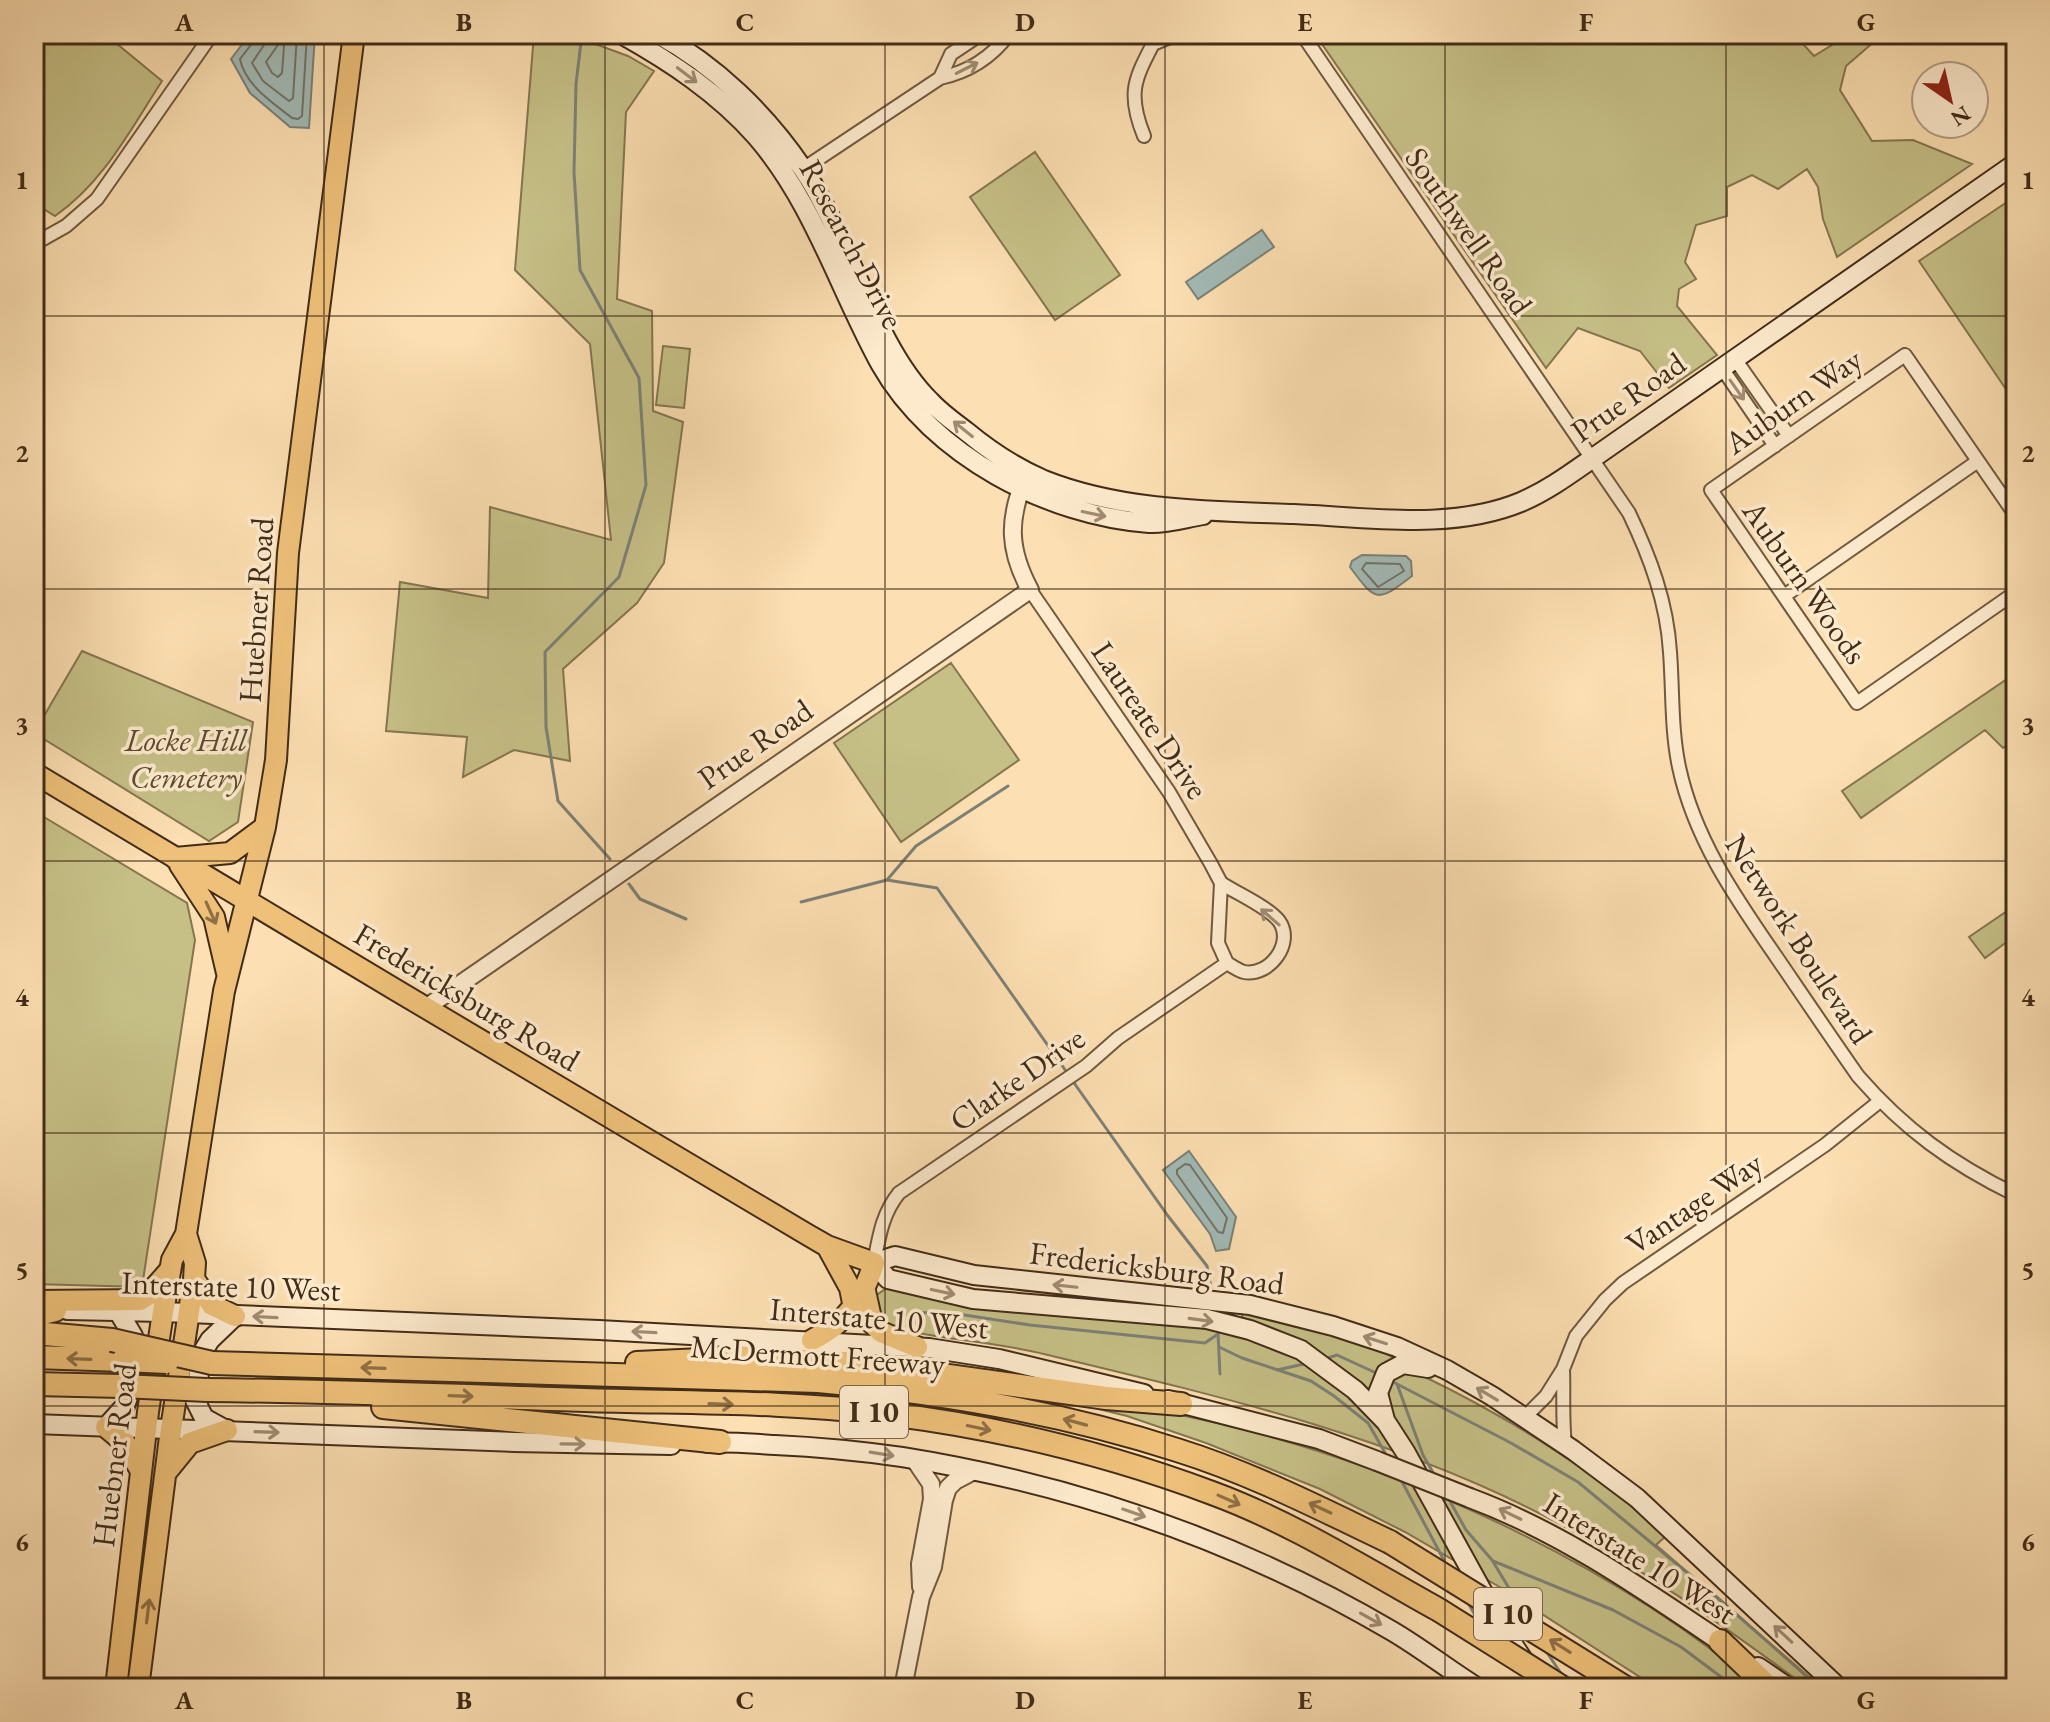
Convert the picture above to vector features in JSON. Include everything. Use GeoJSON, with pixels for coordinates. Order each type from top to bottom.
{"type":"FeatureCollection","features":[{"type":"Feature","properties":{"kind":"highway"},"geometry":{"type":"LineString","coordinates":[[40,1320],[212,1363]]}},
{"type":"Feature","properties":{"kind":"highway","name":"McDermott Freeway"},"geometry":{"type":"LineString","coordinates":[[34,1357],[818,1381],[906,1389],[1038,1411],[1179,1450],[1312,1505],[1390,1542],[1626,1688]]}},
{"type":"Feature","properties":{"kind":"highway"},"geometry":{"type":"LineString","coordinates":[[535,1372],[677,1359],[758,1358],[863,1364],[1106,1398],[1181,1404]]}},
{"type":"Feature","properties":{"kind":"highway","name":"McDermott Freeway"},"geometry":{"type":"LineString","coordinates":[[34,1384],[831,1408],[960,1424],[1033,1439],[1127,1464],[1215,1494],[1284,1525],[1439,1610],[1563,1688]]}},
{"type":"Feature","properties":{"kind":"highway"},"geometry":{"type":"LineString","coordinates":[[271,1391],[386,1408],[720,1442]]}},
{"type":"Feature","properties":{"kind":"highway"},"geometry":{"type":"LineString","coordinates":[[1720,1641],[1769,1688]]}},
{"type":"Feature","properties":{"kind":"main road","name":"Research Drive"},"geometry":{"type":"LineString","coordinates":[[621,34],[667,60],[723,104],[756,137],[788,179],[873,349],[907,403],[930,426],[971,458],[1024,481]]}},
{"type":"Feature","properties":{"kind":"main road","name":"Research Drive"},"geometry":{"type":"LineString","coordinates":[[658,34],[721,77],[770,125],[803,169],[851,259],[898,358],[928,400],[1024,481]]}},
{"type":"Feature","properties":{"kind":"main road","name":"Huebner Road"},"geometry":{"type":"LineString","coordinates":[[116,1688],[141,1471],[170,1270],[186,1234],[227,977],[265,827],[276,760],[288,553],[355,35]]}},
{"type":"Feature","properties":{"kind":"main road"},"geometry":{"type":"LineString","coordinates":[[723,104],[733,109],[784,161],[794,169],[803,169],[802,187],[831,245],[831,260]]}},
{"type":"Feature","properties":{"kind":"main road","name":"Prue Road"},"geometry":{"type":"LineString","coordinates":[[1024,481],[1059,485],[1109,499],[1219,511],[1430,519],[1477,515],[1523,501],[1593,458],[2016,163]]}},
{"type":"Feature","properties":{"kind":"main road"},"geometry":{"type":"LineString","coordinates":[[851,259],[846,271],[873,339],[873,349],[885,357],[913,393],[928,400]]}},
{"type":"Feature","properties":{"kind":"main road","name":"Fredericksburg Road"},"geometry":{"type":"LineString","coordinates":[[34,773],[246,903],[427,1007],[827,1246],[874,1263],[888,1279],[973,1299],[1207,1319],[1250,1330],[1301,1350],[1355,1390],[1386,1422],[1506,1634],[1542,1688]]}},
{"type":"Feature","properties":{"kind":"main road"},"geometry":{"type":"LineString","coordinates":[[227,977],[214,917],[175,858],[230,853],[265,827]]}},
{"type":"Feature","properties":{"kind":"main road","name":"Huebner Road"},"geometry":{"type":"LineString","coordinates":[[138,1688],[171,1429],[194,1279],[195,1263],[186,1234]]}},
{"type":"Feature","properties":{"kind":"main road"},"geometry":{"type":"LineString","coordinates":[[827,1246],[872,1323],[881,1332],[917,1347]]}},
{"type":"Feature","properties":{"kind":"main road","name":"Fredericksburg Road"},"geometry":{"type":"LineString","coordinates":[[874,1263],[895,1256],[974,1275],[1250,1305],[1333,1326],[1397,1347],[1447,1370],[1525,1417],[1647,1508],[1839,1688]]}},
{"type":"Feature","properties":{"kind":"main road"},"geometry":{"type":"LineString","coordinates":[[812,1340],[844,1321],[874,1263]]}},
{"type":"Feature","properties":{"kind":"main road"},"geometry":{"type":"LineString","coordinates":[[34,1301],[140,1300],[170,1270]]}},
{"type":"Feature","properties":{"kind":"main road"},"geometry":{"type":"LineString","coordinates":[[194,1279],[212,1305],[235,1316],[215,1334],[202,1353],[195,1400],[204,1418],[227,1430]]}},
{"type":"Feature","properties":{"kind":"main road"},"geometry":{"type":"LineString","coordinates":[[106,1427],[125,1406],[128,1397],[133,1336],[118,1311]]}},
{"type":"Feature","properties":{"kind":"main road","name":"Interstate 10 West"},"geometry":{"type":"LineString","coordinates":[[40,1320],[118,1311],[163,1312],[812,1340],[917,1347],[999,1359],[1319,1439],[1502,1510],[1581,1550],[1789,1688]]}},
{"type":"Feature","properties":{"kind":"main road"},"geometry":{"type":"LineString","coordinates":[[1386,1422],[1378,1393],[1386,1373],[1403,1364],[1447,1370]]}},
{"type":"Feature","properties":{"kind":"main road"},"geometry":{"type":"LineString","coordinates":[[34,1424],[661,1446],[720,1442],[833,1449],[976,1470],[1027,1481],[1135,1513],[1269,1566],[1394,1632],[1478,1688]]}},
{"type":"Feature","properties":{"kind":"main road"},"geometry":{"type":"LineString","coordinates":[[106,1427],[125,1443],[141,1471]]}},
{"type":"Feature","properties":{"kind":"main road"},"geometry":{"type":"LineString","coordinates":[[166,1473],[190,1443],[227,1430]]}},
{"type":"Feature","properties":{"kind":"street"},"geometry":{"type":"LineString","coordinates":[[34,244],[66,226],[97,199],[212,34]]}},
{"type":"Feature","properties":{"kind":"street"},"geometry":{"type":"LineString","coordinates":[[803,169],[940,78],[964,73],[992,54],[1009,34]]}},
{"type":"Feature","properties":{"kind":"street"},"geometry":{"type":"LineString","coordinates":[[1144,136],[1135,113],[1133,88],[1155,39],[1177,34]]}},
{"type":"Feature","properties":{"kind":"street","name":"Southwell Road"},"geometry":{"type":"LineString","coordinates":[[1302,34],[1593,458]]}},
{"type":"Feature","properties":{"kind":"street"},"geometry":{"type":"LineString","coordinates":[[940,78],[951,54],[980,35],[992,54]]}},
{"type":"Feature","properties":{"kind":"street","name":"Auburn Way"},"geometry":{"type":"LineString","coordinates":[[1711,490],[1905,355],[1978,461]]}},
{"type":"Feature","properties":{"kind":"street"},"geometry":{"type":"LineString","coordinates":[[1729,364],[1766,403],[1789,436]]}},
{"type":"Feature","properties":{"kind":"street"},"geometry":{"type":"LineString","coordinates":[[1729,364],[1753,413],[1775,446]]}},
{"type":"Feature","properties":{"kind":"street"},"geometry":{"type":"LineString","coordinates":[[1753,413],[1766,403]]}},
{"type":"Feature","properties":{"kind":"street","name":"Network Boulevard"},"geometry":{"type":"LineString","coordinates":[[1593,458],[1629,513],[1657,579],[1670,649],[1672,721],[1679,768],[1704,841],[1732,894],[1858,1076],[1880,1101],[1934,1149],[1968,1171],[2016,1195]]}},
{"type":"Feature","properties":{"kind":"street"},"geometry":{"type":"LineString","coordinates":[[1784,596],[1978,461],[2016,516]]}},
{"type":"Feature","properties":{"kind":"street"},"geometry":{"type":"LineString","coordinates":[[1024,481],[1015,504],[1013,543],[1015,559],[1030,590]]}},
{"type":"Feature","properties":{"kind":"street","name":"Auburn Woods"},"geometry":{"type":"LineString","coordinates":[[1711,490],[1857,703],[2016,592]]}},
{"type":"Feature","properties":{"kind":"street","name":"Laureate Drive"},"geometry":{"type":"LineString","coordinates":[[1030,590],[1169,792],[1221,883],[1268,911],[1279,922],[1284,933],[1283,945],[1277,958],[1268,966],[1245,972],[1227,963]]}},
{"type":"Feature","properties":{"kind":"street","name":"Prue Road"},"geometry":{"type":"LineString","coordinates":[[427,1007],[1030,590]]}},
{"type":"Feature","properties":{"kind":"street"},"geometry":{"type":"LineString","coordinates":[[1221,883],[1218,943],[1227,963]]}},
{"type":"Feature","properties":{"kind":"street","name":"Clarke Drive"},"geometry":{"type":"LineString","coordinates":[[874,1263],[884,1218],[899,1193],[1064,1082],[1118,1038],[1227,963]]}},
{"type":"Feature","properties":{"kind":"street","name":"Vantage Way"},"geometry":{"type":"LineString","coordinates":[[1525,1417],[1546,1396],[1563,1369],[1576,1336],[1623,1283],[1825,1145],[1880,1101]]}},
{"type":"Feature","properties":{"kind":"street","name":"Vantage Way"},"geometry":{"type":"LineString","coordinates":[[1563,1369],[1565,1445]]}},
{"type":"Feature","properties":{"kind":"street"},"geometry":{"type":"LineString","coordinates":[[914,1459],[931,1484],[932,1499],[920,1564],[921,1597]]}},
{"type":"Feature","properties":{"kind":"street"},"geometry":{"type":"LineString","coordinates":[[903,1688],[921,1597],[933,1567],[948,1488],[976,1470]]}},
{"type":"Feature","properties":{"kind":"green space"},"geometry":{"type":"Polygon","coordinates":[[[34,34],[105,34],[162,81],[102,171],[88,188],[55,216],[34,203],[34,34]]]}},
{"type":"Feature","properties":{"kind":"green space"},"geometry":{"type":"Polygon","coordinates":[[[534,34],[568,34],[628,56],[654,71],[626,112],[617,299],[652,311],[653,411],[683,422],[664,563],[637,603],[563,669],[570,761],[514,750],[463,777],[467,737],[386,731],[400,582],[488,598],[490,507],[611,540],[590,344],[515,270],[534,34]]]}},
{"type":"Feature","properties":{"kind":"green space"},"geometry":{"type":"Polygon","coordinates":[[[1315,34],[1473,34],[1478,39],[1518,41],[1524,34],[1747,34],[1750,37],[1754,34],[1808,34],[1802,43],[1814,56],[1850,34],[1883,34],[1846,66],[1840,90],[1872,141],[1913,140],[1972,164],[1837,257],[1823,219],[1818,187],[1807,169],[1778,189],[1752,175],[1727,187],[1727,216],[1696,225],[1685,262],[1696,279],[1679,289],[1677,306],[1717,355],[1669,388],[1640,351],[1578,328],[1546,368],[1315,34]]]}},
{"type":"Feature","properties":{"kind":"green space"},"geometry":{"type":"Polygon","coordinates":[[[1035,152],[1120,275],[1055,320],[970,197],[1035,152]]]}},
{"type":"Feature","properties":{"kind":"green space"},"geometry":{"type":"Polygon","coordinates":[[[2016,196],[2016,404],[1919,261],[2016,196]]]}},
{"type":"Feature","properties":{"kind":"green space"},"geometry":{"type":"Polygon","coordinates":[[[663,346],[690,349],[684,408],[656,405],[663,346]]]}},
{"type":"Feature","properties":{"kind":"green space","name":"Locke Hill Cemetery"},"geometry":{"type":"Polygon","coordinates":[[[82,651],[253,722],[238,822],[209,841],[34,733],[82,651]]]}},
{"type":"Feature","properties":{"kind":"green space"},"geometry":{"type":"Polygon","coordinates":[[[951,663],[1019,760],[901,842],[834,743],[951,663]]]}},
{"type":"Feature","properties":{"kind":"green space"},"geometry":{"type":"Polygon","coordinates":[[[2016,673],[2016,738],[2003,748],[1985,730],[1861,818],[1842,791],[2016,673]]]}},
{"type":"Feature","properties":{"kind":"green space"},"geometry":{"type":"Polygon","coordinates":[[[34,811],[187,903],[195,940],[142,1287],[34,1284],[34,811]]]}},
{"type":"Feature","properties":{"kind":"green space"},"geometry":{"type":"Polygon","coordinates":[[[2016,905],[2016,935],[1985,958],[1969,937],[2016,905]]]}},
{"type":"Feature","properties":{"kind":"green space"},"geometry":{"type":"Polygon","coordinates":[[[888,1287],[1239,1330],[1243,1312],[1379,1350],[1518,1427],[1610,1489],[1666,1536],[1656,1545],[1822,1688],[1808,1688],[1656,1581],[1560,1524],[1437,1467],[1308,1422],[1176,1386],[1024,1350],[883,1326],[874,1297],[888,1287]]]}},
{"type":"Feature","properties":{"kind":"green space"},"geometry":{"type":"Polygon","coordinates":[[[1074,1403],[1149,1409],[1238,1428],[1398,1479],[1477,1513],[1627,1593],[1696,1639],[1760,1688],[1657,1688],[1503,1589],[1405,1532],[1320,1489],[1206,1443],[1127,1416],[1074,1403]]]}},
{"type":"Feature","properties":{"kind":"water"},"geometry":{"type":"Polygon","coordinates":[[[250,34],[315,34],[309,128],[290,127],[250,93],[231,59],[250,34]]]}},
{"type":"Feature","properties":{"kind":"water"},"geometry":{"type":"Polygon","coordinates":[[[1262,230],[1274,247],[1198,299],[1186,282],[1262,230]]]}},
{"type":"Feature","properties":{"kind":"water"},"geometry":{"type":"Polygon","coordinates":[[[1362,555],[1406,556],[1411,561],[1412,576],[1391,591],[1378,595],[1366,587],[1350,567],[1352,561],[1362,555]]]}},
{"type":"Feature","properties":{"kind":"water"},"geometry":{"type":"Polygon","coordinates":[[[1189,1151],[1236,1217],[1229,1249],[1216,1251],[1210,1234],[1163,1170],[1189,1151]]]}},
{"type":"Feature","properties":{"kind":"waterway"},"geometry":{"type":"LineString","coordinates":[[582,34],[576,84],[574,172],[580,270],[639,378],[646,485],[619,577],[545,652],[546,727],[558,801],[610,859]]}},
{"type":"Feature","properties":{"kind":"waterway"},"geometry":{"type":"LineString","coordinates":[[887,880],[916,846],[1008,786]]}},
{"type":"Feature","properties":{"kind":"waterway"},"geometry":{"type":"LineString","coordinates":[[801,902],[887,880],[937,888],[1068,1074]]}},
{"type":"Feature","properties":{"kind":"waterway"},"geometry":{"type":"LineString","coordinates":[[629,884],[640,899],[686,919]]}},
{"type":"Feature","properties":{"kind":"waterway"},"geometry":{"type":"LineString","coordinates":[[1072,1080],[1207,1266],[1211,1288]]}},
{"type":"Feature","properties":{"kind":"waterway"},"geometry":{"type":"LineString","coordinates":[[917,1313],[945,1312],[1030,1325],[1205,1343],[1218,1334]]}},
{"type":"Feature","properties":{"kind":"waterway"},"geometry":{"type":"LineString","coordinates":[[1218,1334],[1220,1374]]}},
{"type":"Feature","properties":{"kind":"waterway"},"geometry":{"type":"LineString","coordinates":[[1219,1347],[1311,1381],[1334,1396],[1368,1423],[1388,1458]]}},
{"type":"Feature","properties":{"kind":"waterway"},"geometry":{"type":"LineString","coordinates":[[1328,1358],[1337,1355],[1374,1372]]}},
{"type":"Feature","properties":{"kind":"waterway"},"geometry":{"type":"LineString","coordinates":[[1277,1370],[1304,1364]]}},
{"type":"Feature","properties":{"kind":"waterway"},"geometry":{"type":"LineString","coordinates":[[1391,1381],[1397,1384],[1423,1455],[1435,1476]]}},
{"type":"Feature","properties":{"kind":"waterway"},"geometry":{"type":"LineString","coordinates":[[1397,1384],[1578,1482],[1820,1688]]}},
{"type":"Feature","properties":{"kind":"waterway"},"geometry":{"type":"LineString","coordinates":[[1400,1478],[1447,1566]]}},
{"type":"Feature","properties":{"kind":"waterway"},"geometry":{"type":"LineString","coordinates":[[1447,1496],[1466,1530],[1492,1560],[1524,1613]]}},
{"type":"Feature","properties":{"kind":"waterway"},"geometry":{"type":"LineString","coordinates":[[1493,1561],[1613,1610],[1681,1647],[1736,1688]]}},
{"type":"Feature","properties":{"kind":"waterway"},"geometry":{"type":"LineString","coordinates":[[1467,1601],[1479,1622]]}},
{"type":"Feature","properties":{"kind":"waterway"},"geometry":{"type":"LineString","coordinates":[[1546,1651],[1562,1675]]}}]}
